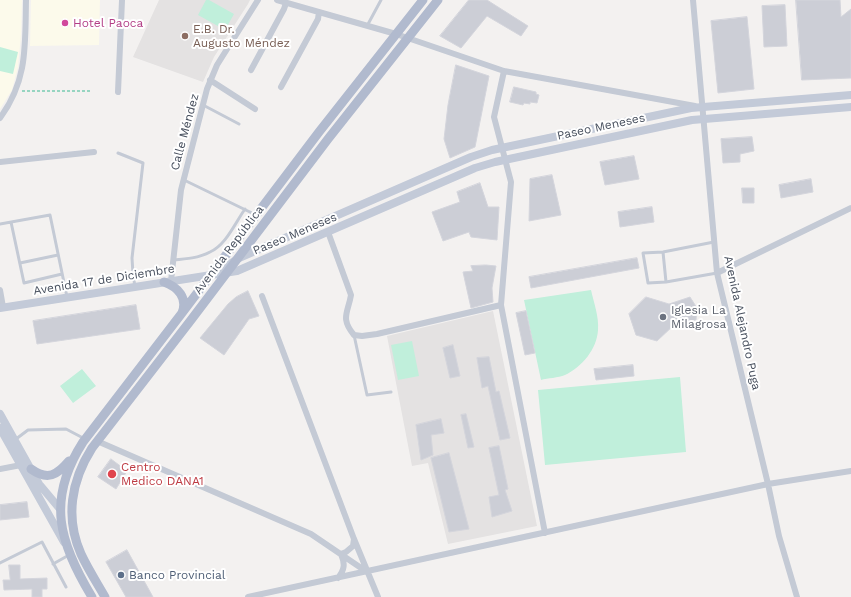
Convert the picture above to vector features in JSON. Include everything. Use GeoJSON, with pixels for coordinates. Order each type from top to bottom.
{"type":"FeatureCollection","features":[{"type":"Feature","properties":{"kind":"main road","name":"Avenida República"},"geometry":{"type":"LineString","coordinates":[[74,455],[319,132],[423,0]]}},
{"type":"Feature","properties":{"kind":"main road","name":"Avenida República"},"geometry":{"type":"LineString","coordinates":[[73,529],[71,509],[75,483],[84,461],[97,441],[239,258],[328,139],[438,0]]}},
{"type":"Feature","properties":{"kind":"main road"},"geometry":{"type":"LineString","coordinates":[[168,282],[181,293],[184,305],[181,315]]}},
{"type":"Feature","properties":{"kind":"main road"},"geometry":{"type":"LineString","coordinates":[[30,469],[40,475],[54,474],[62,469],[74,455]]}},
{"type":"Feature","properties":{"kind":"main road"},"geometry":{"type":"LineString","coordinates":[[74,455],[64,480],[60,509],[61,521],[66,545],[79,574],[92,597]]}},
{"type":"Feature","properties":{"kind":"main road"},"geometry":{"type":"LineString","coordinates":[[60,509],[68,519],[73,529],[81,554],[105,597]]}},
{"type":"Feature","properties":{"kind":"street"},"geometry":{"type":"LineString","coordinates":[[0,118],[12,100],[22,69],[25,52],[26,0]]}},
{"type":"Feature","properties":{"kind":"street"},"geometry":{"type":"LineString","coordinates":[[118,92],[122,0]]}},
{"type":"Feature","properties":{"kind":"street","name":"Calle Méndez"},"geometry":{"type":"LineString","coordinates":[[168,282],[173,260],[179,202],[210,80],[217,65],[258,0]]}},
{"type":"Feature","properties":{"kind":"street"},"geometry":{"type":"LineString","coordinates":[[277,0],[396,34],[504,71],[703,107]]}},
{"type":"Feature","properties":{"kind":"street","name":"Avenida Alejandro Puga"},"geometry":{"type":"LineString","coordinates":[[693,0],[717,273],[768,484],[779,536],[797,597]]}},
{"type":"Feature","properties":{"kind":"street"},"geometry":{"type":"LineString","coordinates":[[251,70],[286,3]]}},
{"type":"Feature","properties":{"kind":"street"},"geometry":{"type":"LineString","coordinates":[[282,87],[318,19],[319,12]]}},
{"type":"Feature","properties":{"kind":"street"},"geometry":{"type":"LineString","coordinates":[[504,71],[494,116],[511,182],[501,305],[545,534]]}},
{"type":"Feature","properties":{"kind":"street"},"geometry":{"type":"LineString","coordinates":[[210,80],[255,109]]}},
{"type":"Feature","properties":{"kind":"street","name":"Paseo Meneses"},"geometry":{"type":"LineString","coordinates":[[211,275],[239,258],[471,157],[492,150],[674,111],[703,107],[851,95]]}},
{"type":"Feature","properties":{"kind":"street","name":"Paseo Meneses"},"geometry":{"type":"LineString","coordinates":[[211,275],[241,270],[476,168],[505,159],[676,123],[851,107]]}},
{"type":"Feature","properties":{"kind":"street"},"geometry":{"type":"LineString","coordinates":[[0,162],[94,152]]}},
{"type":"Feature","properties":{"kind":"street"},"geometry":{"type":"LineString","coordinates":[[717,273],[851,208]]}},
{"type":"Feature","properties":{"kind":"street"},"geometry":{"type":"LineString","coordinates":[[328,232],[351,295],[350,303],[345,313],[347,326],[354,335],[362,336],[376,334],[501,305]]}},
{"type":"Feature","properties":{"kind":"street","name":"Avenida 17 de Diciembre"},"geometry":{"type":"LineString","coordinates":[[2,308],[211,275]]}},
{"type":"Feature","properties":{"kind":"street"},"geometry":{"type":"LineString","coordinates":[[0,290],[2,308]]}},
{"type":"Feature","properties":{"kind":"street"},"geometry":{"type":"LineString","coordinates":[[262,296],[354,539],[378,597]]}},
{"type":"Feature","properties":{"kind":"street"},"geometry":{"type":"LineString","coordinates":[[0,414],[30,469],[44,490],[60,509]]}},
{"type":"Feature","properties":{"kind":"street"},"geometry":{"type":"LineString","coordinates":[[0,428],[66,545]]}},
{"type":"Feature","properties":{"kind":"street"},"geometry":{"type":"LineString","coordinates":[[97,441],[311,534],[367,572]]}},
{"type":"Feature","properties":{"kind":"street"},"geometry":{"type":"LineString","coordinates":[[0,469],[21,465]]}},
{"type":"Feature","properties":{"kind":"street"},"geometry":{"type":"LineString","coordinates":[[248,597],[545,534],[768,484],[851,471]]}},
{"type":"Feature","properties":{"kind":"street"},"geometry":{"type":"LineString","coordinates":[[341,554],[353,546],[354,539]]}},
{"type":"Feature","properties":{"kind":"street"},"geometry":{"type":"LineString","coordinates":[[338,578],[344,570],[344,563],[341,554]]}},
{"type":"Feature","properties":{"kind":"lane"},"geometry":{"type":"LineString","coordinates":[[367,26],[381,0]]}},
{"type":"Feature","properties":{"kind":"lane"},"geometry":{"type":"LineString","coordinates":[[203,105],[238,124]]}},
{"type":"Feature","properties":{"kind":"lane"},"geometry":{"type":"LineString","coordinates":[[118,153],[143,163],[132,258],[132,274],[135,287]]}},
{"type":"Feature","properties":{"kind":"lane"},"geometry":{"type":"LineString","coordinates":[[184,180],[257,215]]}},
{"type":"Feature","properties":{"kind":"lane"},"geometry":{"type":"LineString","coordinates":[[173,260],[204,255],[215,249],[226,237],[245,209]]}},
{"type":"Feature","properties":{"kind":"lane"},"geometry":{"type":"LineString","coordinates":[[0,224],[50,215],[67,297]]}},
{"type":"Feature","properties":{"kind":"lane"},"geometry":{"type":"LineString","coordinates":[[10,222],[24,283],[62,274]]}},
{"type":"Feature","properties":{"kind":"lane"},"geometry":{"type":"LineString","coordinates":[[714,242],[664,252],[643,253],[648,283],[666,282],[717,273]]}},
{"type":"Feature","properties":{"kind":"lane"},"geometry":{"type":"LineString","coordinates":[[664,252],[666,282]]}},
{"type":"Feature","properties":{"kind":"lane"},"geometry":{"type":"LineString","coordinates":[[20,263],[58,255]]}},
{"type":"Feature","properties":{"kind":"lane"},"geometry":{"type":"LineString","coordinates":[[354,335],[367,395],[391,392]]}},
{"type":"Feature","properties":{"kind":"lane"},"geometry":{"type":"LineString","coordinates":[[14,440],[28,430],[66,429],[85,439]]}},
{"type":"Feature","properties":{"kind":"lane"},"geometry":{"type":"LineString","coordinates":[[0,563],[42,542],[66,588]]}},
{"type":"Feature","properties":{"kind":"lane"},"geometry":{"type":"LineString","coordinates":[[53,564],[70,554]]}},
{"type":"Feature","properties":{"kind":"path"},"geometry":{"type":"LineString","coordinates":[[16,91],[92,91]]}},
{"type":"Feature","properties":{"kind":"shaded area"},"geometry":{"type":"Polygon","coordinates":[[[0,0],[22,0],[18,67],[12,90],[0,109],[0,0]]]}},
{"type":"Feature","properties":{"kind":"shaded area","name":"Hotel Paoca"},"geometry":{"type":"Polygon","coordinates":[[[31,0],[100,0],[99,45],[30,46],[31,0]]]}},
{"type":"Feature","properties":{"kind":"shaded area","name":"E.B. Dr. Augusto Méndez"},"geometry":{"type":"Polygon","coordinates":[[[159,0],[250,0],[214,57],[203,82],[133,57],[159,0]]]}},
{"type":"Feature","properties":{"kind":"shaded area"},"geometry":{"type":"Polygon","coordinates":[[[493,311],[537,526],[448,544],[428,463],[412,466],[387,336],[493,311]]]}},
{"type":"Feature","properties":{"kind":"green space"},"geometry":{"type":"Polygon","coordinates":[[[206,0],[209,0],[234,14],[225,30],[198,15],[206,0]]]}},
{"type":"Feature","properties":{"kind":"green space"},"geometry":{"type":"Polygon","coordinates":[[[0,47],[18,52],[13,74],[0,71],[0,47]]]}},
{"type":"Feature","properties":{"kind":"green space"},"geometry":{"type":"Polygon","coordinates":[[[591,290],[598,320],[597,337],[592,350],[588,357],[571,372],[562,376],[541,380],[524,300],[591,290]]]}},
{"type":"Feature","properties":{"kind":"green space"},"geometry":{"type":"Polygon","coordinates":[[[412,341],[419,376],[398,380],[391,345],[412,341]]]}},
{"type":"Feature","properties":{"kind":"green space"},"geometry":{"type":"Polygon","coordinates":[[[82,369],[96,386],[73,403],[60,386],[82,369]]]}},
{"type":"Feature","properties":{"kind":"green space"},"geometry":{"type":"Polygon","coordinates":[[[680,377],[686,452],[545,465],[538,390],[680,377]]]}},
{"type":"Feature","properties":{"kind":"building"},"geometry":{"type":"Polygon","coordinates":[[[469,0],[487,0],[528,26],[521,36],[487,16],[461,48],[440,36],[469,0]]]}},
{"type":"Feature","properties":{"kind":"building"},"geometry":{"type":"Polygon","coordinates":[[[796,0],[840,0],[841,17],[851,9],[851,78],[802,80],[796,0]]]}},
{"type":"Feature","properties":{"kind":"building"},"geometry":{"type":"Polygon","coordinates":[[[785,5],[787,46],[764,47],[762,6],[785,5]]]}},
{"type":"Feature","properties":{"kind":"building"},"geometry":{"type":"Polygon","coordinates":[[[747,17],[754,89],[718,93],[711,21],[747,17]]]}},
{"type":"Feature","properties":{"kind":"building"},"geometry":{"type":"Polygon","coordinates":[[[456,65],[489,76],[475,147],[450,158],[444,139],[448,105],[456,65]]]}},
{"type":"Feature","properties":{"kind":"building"},"geometry":{"type":"Polygon","coordinates":[[[514,87],[536,92],[536,94],[539,95],[537,103],[530,102],[530,104],[524,103],[523,105],[510,102],[514,87]]]}},
{"type":"Feature","properties":{"kind":"building"},"geometry":{"type":"Polygon","coordinates":[[[752,137],[754,151],[740,154],[740,162],[723,163],[721,139],[752,137]]]}},
{"type":"Feature","properties":{"kind":"building"},"geometry":{"type":"Polygon","coordinates":[[[634,156],[639,179],[605,185],[600,162],[634,156]]]}},
{"type":"Feature","properties":{"kind":"building"},"geometry":{"type":"Polygon","coordinates":[[[552,175],[561,215],[529,221],[530,179],[552,175]]]}},
{"type":"Feature","properties":{"kind":"building"},"geometry":{"type":"Polygon","coordinates":[[[811,179],[813,192],[781,198],[779,185],[811,179]]]}},
{"type":"Feature","properties":{"kind":"building"},"geometry":{"type":"Polygon","coordinates":[[[480,183],[488,207],[499,207],[497,240],[471,237],[469,232],[443,241],[432,212],[460,202],[457,192],[480,183]]]}},
{"type":"Feature","properties":{"kind":"building"},"geometry":{"type":"Polygon","coordinates":[[[742,188],[754,188],[754,203],[743,203],[742,188]]]}},
{"type":"Feature","properties":{"kind":"building"},"geometry":{"type":"Polygon","coordinates":[[[652,207],[654,222],[620,227],[618,212],[652,207]]]}},
{"type":"Feature","properties":{"kind":"building"},"geometry":{"type":"Polygon","coordinates":[[[637,258],[639,268],[531,288],[529,277],[637,258]]]}},
{"type":"Feature","properties":{"kind":"building"},"geometry":{"type":"Polygon","coordinates":[[[471,266],[496,266],[492,288],[493,302],[471,308],[463,272],[473,271],[471,266]]]}},
{"type":"Feature","properties":{"kind":"building"},"geometry":{"type":"Polygon","coordinates":[[[248,291],[259,316],[249,319],[224,355],[200,338],[228,304],[236,297],[248,291]]]}},
{"type":"Feature","properties":{"kind":"building","name":"Iglesia La Milagrosa"},"geometry":{"type":"Polygon","coordinates":[[[646,297],[669,304],[690,297],[697,308],[696,320],[674,325],[657,341],[636,335],[629,314],[646,297]]]}},
{"type":"Feature","properties":{"kind":"building"},"geometry":{"type":"Polygon","coordinates":[[[136,305],[140,329],[37,344],[33,321],[136,305]]]}},
{"type":"Feature","properties":{"kind":"building"},"geometry":{"type":"Polygon","coordinates":[[[526,311],[535,353],[525,355],[516,313],[526,311]]]}},
{"type":"Feature","properties":{"kind":"building"},"geometry":{"type":"Polygon","coordinates":[[[453,345],[460,376],[450,378],[443,348],[453,345]]]}},
{"type":"Feature","properties":{"kind":"building"},"geometry":{"type":"Polygon","coordinates":[[[489,357],[496,392],[499,391],[510,438],[500,440],[488,386],[482,388],[477,358],[489,357]]]}},
{"type":"Feature","properties":{"kind":"building"},"geometry":{"type":"Polygon","coordinates":[[[633,365],[634,376],[596,380],[594,369],[633,365]]]}},
{"type":"Feature","properties":{"kind":"building"},"geometry":{"type":"Polygon","coordinates":[[[466,414],[474,447],[468,448],[461,415],[466,414]]]}},
{"type":"Feature","properties":{"kind":"building"},"geometry":{"type":"Polygon","coordinates":[[[441,419],[444,433],[431,435],[433,455],[421,460],[416,425],[441,419]]]}},
{"type":"Feature","properties":{"kind":"building"},"geometry":{"type":"Polygon","coordinates":[[[499,446],[508,489],[505,490],[512,511],[492,517],[489,497],[499,495],[489,448],[499,446]]]}},
{"type":"Feature","properties":{"kind":"building"},"geometry":{"type":"Polygon","coordinates":[[[449,453],[469,529],[449,532],[431,458],[449,453]]]}},
{"type":"Feature","properties":{"kind":"building","name":"Centro Medico DANA1"},"geometry":{"type":"Polygon","coordinates":[[[111,459],[127,471],[116,489],[98,477],[111,459]]]}},
{"type":"Feature","properties":{"kind":"building"},"geometry":{"type":"Polygon","coordinates":[[[27,502],[29,517],[0,520],[0,505],[27,502]]]}},
{"type":"Feature","properties":{"kind":"building"},"geometry":{"type":"Polygon","coordinates":[[[127,550],[153,597],[126,597],[106,562],[127,550]]]}},
{"type":"Feature","properties":{"kind":"building"},"geometry":{"type":"Polygon","coordinates":[[[9,565],[20,565],[20,579],[47,578],[47,589],[42,589],[42,597],[32,597],[32,589],[4,590],[3,580],[10,580],[9,565]]]}},
{"type":"Feature","properties":{"kind":"place","name":"Hotel Paoca"},"geometry":{"type":"Point","coordinates":[65,23]}},
{"type":"Feature","properties":{"kind":"place","name":"E.B. Dr. Augusto Méndez"},"geometry":{"type":"Point","coordinates":[185,36]}},
{"type":"Feature","properties":{"kind":"place","name":"Iglesia La Milagrosa"},"geometry":{"type":"Point","coordinates":[663,317]}},
{"type":"Feature","properties":{"kind":"place","name":"Centro Medico DANA1"},"geometry":{"type":"Point","coordinates":[112,474]}},
{"type":"Feature","properties":{"kind":"place","name":"Banco Provincial"},"geometry":{"type":"Point","coordinates":[121,575]}}]}
